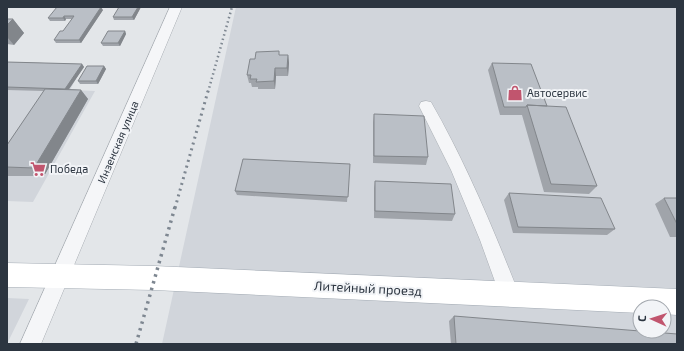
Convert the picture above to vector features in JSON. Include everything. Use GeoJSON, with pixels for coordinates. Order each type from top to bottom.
{"type":"FeatureCollection","features":[{"type":"Feature","properties":{"kind":"main road","name":"Литейный проезд"},"geometry":{"type":"LineString","coordinates":[[7,276],[162,278],[677,302]]}},
{"type":"Feature","properties":{"kind":"street","name":"Инзенская улица"},"geometry":{"type":"LineString","coordinates":[[30,344],[176,7]]}},
{"type":"Feature","properties":{"kind":"street"},"geometry":{"type":"LineString","coordinates":[[426,106],[459,170],[489,240],[509,294]]}},
{"type":"Feature","properties":{"kind":"shaded area"},"geometry":{"type":"Polygon","coordinates":[[[236,7],[677,7],[677,344],[162,344],[236,7]]]}},
{"type":"Feature","properties":{"kind":"shaded area"},"geometry":{"type":"Polygon","coordinates":[[[7,75],[77,77],[70,90],[95,91],[33,202],[7,201],[7,75]]]}},
{"type":"Feature","properties":{"kind":"shaded area"},"geometry":{"type":"Polygon","coordinates":[[[7,298],[29,299],[7,344],[7,298]]]}},
{"type":"Feature","properties":{"kind":"building"},"geometry":{"type":"Polygon","coordinates":[[[57,7],[101,7],[79,40],[54,40],[74,16],[48,18],[57,7]]]}},
{"type":"Feature","properties":{"kind":"building"},"geometry":{"type":"Polygon","coordinates":[[[119,7],[138,7],[132,17],[113,17],[119,7]]]}},
{"type":"Feature","properties":{"kind":"building"},"geometry":{"type":"Polygon","coordinates":[[[7,19],[13,19],[7,25],[7,19]]]}},
{"type":"Feature","properties":{"kind":"building"},"geometry":{"type":"Polygon","coordinates":[[[108,31],[125,31],[118,43],[101,43],[108,31]]]}},
{"type":"Feature","properties":{"kind":"building"},"geometry":{"type":"Polygon","coordinates":[[[279,51],[279,55],[288,55],[287,68],[275,68],[274,81],[256,82],[257,79],[250,79],[251,75],[247,75],[250,59],[255,59],[256,52],[279,51]]]}},
{"type":"Feature","properties":{"kind":"building"},"geometry":{"type":"Polygon","coordinates":[[[7,62],[82,64],[65,89],[7,87],[7,62]]]}},
{"type":"Feature","properties":{"kind":"building","name":"Автосервис"},"geometry":{"type":"Polygon","coordinates":[[[492,63],[531,64],[547,106],[527,105],[526,107],[504,107],[492,63]]]}},
{"type":"Feature","properties":{"kind":"building"},"geometry":{"type":"Polygon","coordinates":[[[87,66],[104,66],[96,81],[78,81],[87,66]]]}},
{"type":"Feature","properties":{"kind":"building"},"geometry":{"type":"Polygon","coordinates":[[[45,89],[81,90],[34,168],[7,167],[7,145],[45,89]]]}},
{"type":"Feature","properties":{"kind":"building"},"geometry":{"type":"Polygon","coordinates":[[[527,105],[566,107],[597,186],[551,184],[527,105]]]}},
{"type":"Feature","properties":{"kind":"building"},"geometry":{"type":"Polygon","coordinates":[[[374,114],[424,116],[428,157],[374,156],[374,114]]]}},
{"type":"Feature","properties":{"kind":"building"},"geometry":{"type":"Polygon","coordinates":[[[243,159],[350,164],[348,197],[235,191],[243,159]]]}},
{"type":"Feature","properties":{"kind":"building"},"geometry":{"type":"Polygon","coordinates":[[[375,181],[451,184],[455,214],[375,211],[375,181]]]}},
{"type":"Feature","properties":{"kind":"building"},"geometry":{"type":"Polygon","coordinates":[[[509,193],[601,198],[615,229],[518,227],[509,193]]]}},
{"type":"Feature","properties":{"kind":"building"},"geometry":{"type":"Polygon","coordinates":[[[664,198],[677,198],[677,224],[664,198]]]}},
{"type":"Feature","properties":{"kind":"building"},"geometry":{"type":"Polygon","coordinates":[[[454,316],[632,330],[632,339],[672,339],[672,334],[677,334],[677,344],[456,344],[454,316]]]}},
{"type":"Feature","properties":{"kind":"railway"},"geometry":{"type":"LineString","coordinates":[[208,92],[232,7]]}},
{"type":"Feature","properties":{"kind":"railway"},"geometry":{"type":"LineString","coordinates":[[175,208],[208,91]]}},
{"type":"Feature","properties":{"kind":"railway"},"geometry":{"type":"LineString","coordinates":[[136,344],[175,207]]}},
{"type":"Feature","properties":{"kind":"place","name":"Автосервис"},"geometry":{"type":"Point","coordinates":[515,93]}},
{"type":"Feature","properties":{"kind":"place","name":"Победа"},"geometry":{"type":"Point","coordinates":[38,169]}}]}
